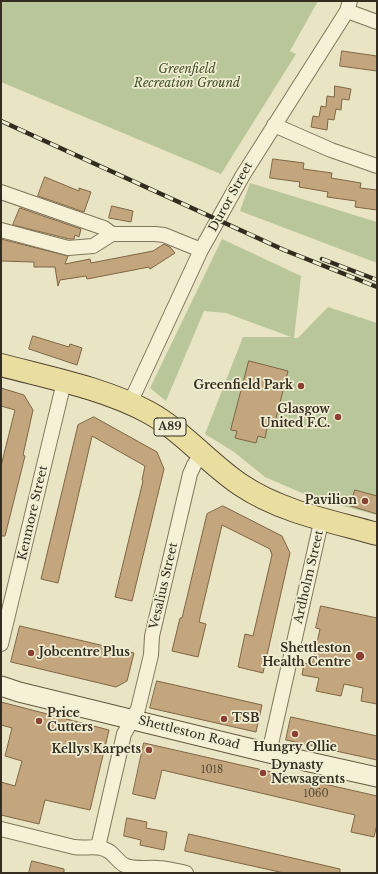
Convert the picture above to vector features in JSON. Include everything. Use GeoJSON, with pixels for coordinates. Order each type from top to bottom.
{"type":"FeatureCollection","features":[{"type":"Feature","properties":{"kind":"main road","name":"A89"},"geometry":{"type":"LineString","coordinates":[[1,365],[93,390],[130,403],[160,420],[231,479],[257,495],[282,506],[377,534]]}},
{"type":"Feature","properties":{"kind":"street"},"geometry":{"type":"LineString","coordinates":[[349,6],[377,22]]}},
{"type":"Feature","properties":{"kind":"street","name":"Duror Street"},"geometry":{"type":"LineString","coordinates":[[130,403],[201,250],[243,175],[349,6]]}},
{"type":"Feature","properties":{"kind":"street"},"geometry":{"type":"LineString","coordinates":[[274,125],[331,150],[377,166]]}},
{"type":"Feature","properties":{"kind":"street"},"geometry":{"type":"LineString","coordinates":[[1,192],[104,228],[112,234]]}},
{"type":"Feature","properties":{"kind":"street"},"geometry":{"type":"LineString","coordinates":[[1,230],[68,248],[93,246],[112,234],[155,234],[164,235],[201,250]]}},
{"type":"Feature","properties":{"kind":"street","name":"Kenmore Street"},"geometry":{"type":"LineString","coordinates":[[1,644],[64,382]]}},
{"type":"Feature","properties":{"kind":"street","name":"Vesalius Street"},"geometry":{"type":"LineString","coordinates":[[98,847],[124,734],[138,709],[151,655],[152,636],[190,474],[194,465],[202,454]]}},
{"type":"Feature","properties":{"kind":"street","name":"Ardholm Street"},"geometry":{"type":"LineString","coordinates":[[269,753],[322,518]]}},
{"type":"Feature","properties":{"kind":"street","name":"Shettleston Road"},"geometry":{"type":"LineString","coordinates":[[1,686],[19,692],[269,753],[377,777]]}},
{"type":"Feature","properties":{"kind":"street"},"geometry":{"type":"LineString","coordinates":[[1,830],[74,847],[98,847],[110,852],[124,865],[140,869],[157,867],[186,873]]}},
{"type":"Feature","properties":{"kind":"green space","name":"Greenfield Recreation Ground"},"geometry":{"type":"Polygon","coordinates":[[[1,1],[318,1],[290,51],[296,54],[221,174],[1,82],[1,1]]]}},
{"type":"Feature","properties":{"kind":"green space"},"geometry":{"type":"Polygon","coordinates":[[[250,183],[377,222],[377,263],[240,211],[250,183]]]}},
{"type":"Feature","properties":{"kind":"green space","name":"Greenfield Park"},"geometry":{"type":"Polygon","coordinates":[[[222,239],[301,276],[294,338],[298,338],[328,307],[377,323],[377,515],[316,499],[265,477],[234,452],[205,434],[243,337],[291,337],[226,313],[204,311],[166,401],[150,388],[222,239]]]}},
{"type":"Feature","properties":{"kind":"building"},"geometry":{"type":"Polygon","coordinates":[[[342,51],[377,56],[377,71],[340,66],[342,51]]]}},
{"type":"Feature","properties":{"kind":"building"},"geometry":{"type":"Polygon","coordinates":[[[335,86],[351,89],[349,100],[342,99],[341,110],[336,109],[334,120],[328,119],[327,130],[311,127],[313,116],[319,117],[321,106],[326,107],[327,96],[334,97],[335,86]]]}},
{"type":"Feature","properties":{"kind":"building"},"geometry":{"type":"Polygon","coordinates":[[[273,159],[304,163],[303,169],[332,173],[331,178],[361,183],[360,188],[377,190],[377,210],[355,207],[356,201],[327,197],[328,192],[299,187],[300,182],[270,178],[273,159]]]}},
{"type":"Feature","properties":{"kind":"building"},"geometry":{"type":"Polygon","coordinates":[[[45,177],[79,191],[79,188],[91,192],[84,212],[38,196],[45,177]]]}},
{"type":"Feature","properties":{"kind":"building"},"geometry":{"type":"Polygon","coordinates":[[[112,206],[133,211],[131,222],[109,218],[112,206]]]}},
{"type":"Feature","properties":{"kind":"building"},"geometry":{"type":"Polygon","coordinates":[[[20,208],[81,229],[79,237],[75,235],[74,239],[69,239],[13,225],[20,208]]]}},
{"type":"Feature","properties":{"kind":"building"},"geometry":{"type":"Polygon","coordinates":[[[1,239],[68,256],[65,264],[90,259],[91,263],[153,251],[164,244],[170,247],[175,253],[150,269],[149,267],[87,279],[86,276],[60,280],[58,286],[55,267],[34,267],[34,262],[1,261],[1,239]]]}},
{"type":"Feature","properties":{"kind":"building"},"geometry":{"type":"Polygon","coordinates":[[[33,336],[69,347],[70,344],[82,348],[77,365],[29,349],[33,336]]]}},
{"type":"Feature","properties":{"kind":"building"},"geometry":{"type":"Polygon","coordinates":[[[249,361],[288,371],[274,426],[268,424],[265,438],[258,436],[256,443],[235,438],[237,431],[231,430],[249,361]]]}},
{"type":"Feature","properties":{"kind":"building"},"geometry":{"type":"Polygon","coordinates":[[[1,388],[24,395],[33,410],[23,455],[25,456],[5,536],[1,536],[1,466],[15,410],[1,406],[1,388]]]}},
{"type":"Feature","properties":{"kind":"building"},"geometry":{"type":"Polygon","coordinates":[[[94,417],[157,452],[164,469],[132,601],[115,597],[143,481],[145,466],[92,436],[58,583],[41,579],[78,425],[94,417]]]}},
{"type":"Feature","properties":{"kind":"building","name":"Pavilion"},"geometry":{"type":"Polygon","coordinates":[[[355,490],[377,496],[377,514],[351,506],[355,490]]]}},
{"type":"Feature","properties":{"kind":"building"},"geometry":{"type":"Polygon","coordinates":[[[223,506],[282,536],[290,553],[263,673],[238,667],[245,634],[253,636],[272,555],[270,549],[222,525],[199,622],[206,624],[198,657],[172,651],[180,618],[182,618],[207,514],[223,506]]]}},
{"type":"Feature","properties":{"kind":"building","name":"Shettleston Health Centre"},"geometry":{"type":"Polygon","coordinates":[[[321,606],[377,618],[377,704],[361,701],[363,688],[344,684],[341,696],[316,691],[319,678],[302,675],[304,663],[312,665],[320,629],[316,628],[321,606]]]}},
{"type":"Feature","properties":{"kind":"building"},"geometry":{"type":"Polygon","coordinates":[[[20,626],[134,653],[127,681],[116,687],[11,662],[20,626]]]}},
{"type":"Feature","properties":{"kind":"building"},"geometry":{"type":"Polygon","coordinates":[[[157,681],[262,705],[256,732],[150,708],[157,681]]]}},
{"type":"Feature","properties":{"kind":"building"},"geometry":{"type":"Polygon","coordinates":[[[1,702],[109,730],[90,810],[45,800],[39,824],[1,815],[1,782],[15,786],[22,761],[5,756],[12,728],[1,725],[1,702]]]}},
{"type":"Feature","properties":{"kind":"building"},"geometry":{"type":"Polygon","coordinates":[[[291,717],[377,736],[377,760],[286,740],[291,717]]]}},
{"type":"Feature","properties":{"kind":"building"},"geometry":{"type":"Polygon","coordinates":[[[144,743],[377,796],[377,824],[374,837],[351,832],[355,815],[162,770],[155,799],[133,794],[144,743]]]}},
{"type":"Feature","properties":{"kind":"building"},"geometry":{"type":"Polygon","coordinates":[[[127,818],[147,822],[146,828],[167,832],[164,850],[140,845],[141,840],[124,836],[127,818]]]}},
{"type":"Feature","properties":{"kind":"building"},"geometry":{"type":"Polygon","coordinates":[[[189,834],[340,869],[340,873],[284,873],[185,851],[189,834]]]}},
{"type":"Feature","properties":{"kind":"building"},"geometry":{"type":"Polygon","coordinates":[[[32,861],[64,869],[64,873],[29,873],[32,861]]]}},
{"type":"Feature","properties":{"kind":"railway"},"geometry":{"type":"LineString","coordinates":[[1,121],[284,250],[377,287]]}},
{"type":"Feature","properties":{"kind":"railway"},"geometry":{"type":"LineString","coordinates":[[322,259],[377,280]]}},
{"type":"Feature","properties":{"kind":"place","name":"Greenfield Park"},"geometry":{"type":"Point","coordinates":[301,386]}},
{"type":"Feature","properties":{"kind":"place","name":"Glasgow United F.C."},"geometry":{"type":"Point","coordinates":[338,417]}},
{"type":"Feature","properties":{"kind":"place","name":"Pavilion"},"geometry":{"type":"Point","coordinates":[365,501]}},
{"type":"Feature","properties":{"kind":"place","name":"Jobcentre Plus"},"geometry":{"type":"Point","coordinates":[31,653]}},
{"type":"Feature","properties":{"kind":"place","name":"Shettleston Health Centre"},"geometry":{"type":"Point","coordinates":[360,656]}},
{"type":"Feature","properties":{"kind":"place","name":"TSB"},"geometry":{"type":"Point","coordinates":[224,719]}},
{"type":"Feature","properties":{"kind":"place","name":"Price Cutters"},"geometry":{"type":"Point","coordinates":[39,721]}},
{"type":"Feature","properties":{"kind":"place","name":"Hungry Ollie"},"geometry":{"type":"Point","coordinates":[295,734]}},
{"type":"Feature","properties":{"kind":"place","name":"Kellys Karpets"},"geometry":{"type":"Point","coordinates":[149,750]}},
{"type":"Feature","properties":{"kind":"place","name":"Dynasty Newsagents"},"geometry":{"type":"Point","coordinates":[263,773]}}]}
